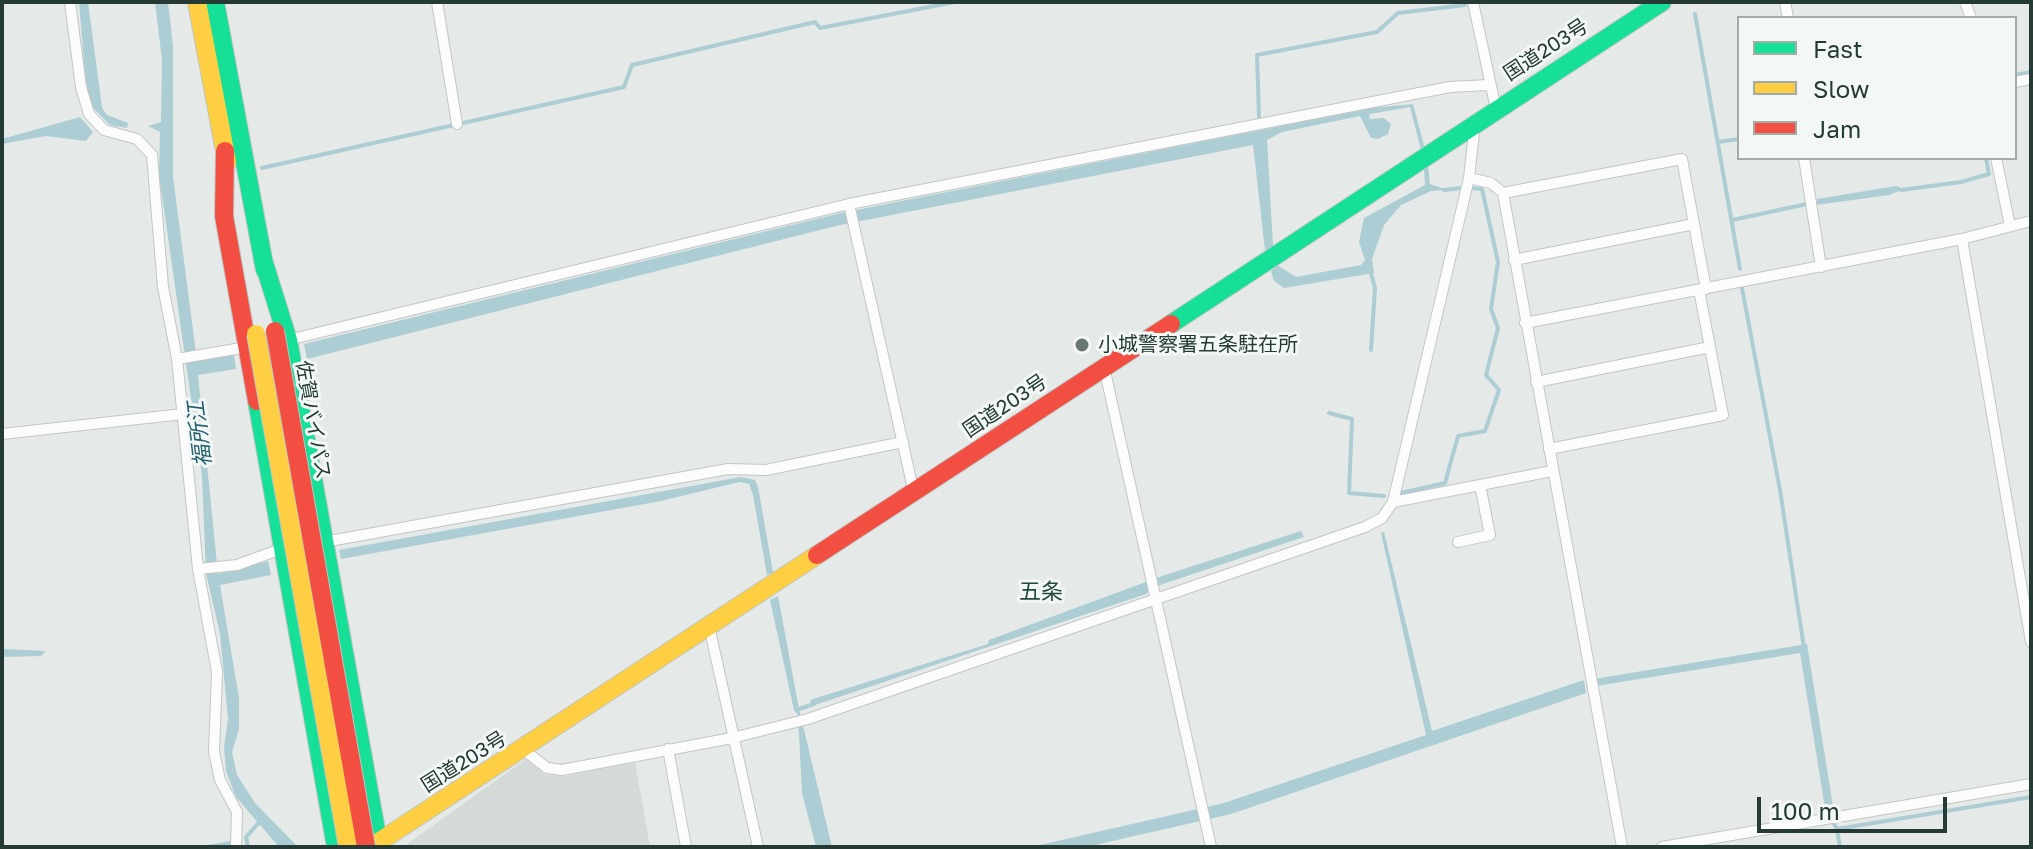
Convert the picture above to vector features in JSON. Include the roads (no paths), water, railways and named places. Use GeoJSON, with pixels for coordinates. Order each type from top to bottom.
{"type":"FeatureCollection","features":[{"type":"Feature","properties":{"kind":"highway","name":"佐賀バイパス"},"geometry":{"type":"LineString","coordinates":[[197,2],[225,151],[374,846]]}},
{"type":"Feature","properties":{"kind":"highway","name":"佐賀バイパス"},"geometry":{"type":"LineString","coordinates":[[215,2],[263,260],[267,338],[348,847]]}},
{"type":"Feature","properties":{"kind":"highway","name":"国道203号"},"geometry":{"type":"LineString","coordinates":[[374,846],[1662,2]]}},
{"type":"Feature","properties":{"kind":"highway"},"geometry":{"type":"LineString","coordinates":[[267,338],[324,542],[374,846]]}},
{"type":"Feature","properties":{"kind":"highway"},"geometry":{"type":"LineString","coordinates":[[267,338],[281,549],[336,847]]}},
{"type":"Feature","properties":{"kind":"street"},"geometry":{"type":"LineString","coordinates":[[70,2],[81,87],[89,114],[104,130],[137,139],[152,155],[163,287],[177,359],[198,569],[217,672],[216,768],[237,812],[236,847]]}},
{"type":"Feature","properties":{"kind":"street"},"geometry":{"type":"LineString","coordinates":[[437,2],[457,124]]}},
{"type":"Feature","properties":{"kind":"street"},"geometry":{"type":"LineString","coordinates":[[1473,2],[1488,85],[1496,109]]}},
{"type":"Feature","properties":{"kind":"street"},"geometry":{"type":"LineString","coordinates":[[177,359],[849,204],[1450,87],[1488,85]]}},
{"type":"Feature","properties":{"kind":"street"},"geometry":{"type":"LineString","coordinates":[[524,750],[547,768],[562,770],[732,738],[808,719],[1365,527],[1382,518],[1393,502],[1469,178],[1475,124]]}},
{"type":"Feature","properties":{"kind":"street"},"geometry":{"type":"LineString","coordinates":[[1503,193],[1682,159],[1694,224],[1710,347],[1723,415],[1549,449]]}},
{"type":"Feature","properties":{"kind":"street"},"geometry":{"type":"LineString","coordinates":[[1804,160],[1821,267]]}},
{"type":"Feature","properties":{"kind":"street"},"geometry":{"type":"LineString","coordinates":[[1996,160],[2010,226]]}},
{"type":"Feature","properties":{"kind":"street"},"geometry":{"type":"LineString","coordinates":[[1469,178],[1491,183],[1503,193],[1622,847]]}},
{"type":"Feature","properties":{"kind":"street"},"geometry":{"type":"LineString","coordinates":[[849,204],[914,493]]}},
{"type":"Feature","properties":{"kind":"street"},"geometry":{"type":"LineString","coordinates":[[1525,323],[1962,239],[2031,221]]}},
{"type":"Feature","properties":{"kind":"street"},"geometry":{"type":"LineString","coordinates":[[1514,260],[1694,224]]}},
{"type":"Feature","properties":{"kind":"street"},"geometry":{"type":"LineString","coordinates":[[1962,239],[2031,642]]}},
{"type":"Feature","properties":{"kind":"street"},"geometry":{"type":"LineString","coordinates":[[1536,382],[1710,347]]}},
{"type":"Feature","properties":{"kind":"street"},"geometry":{"type":"LineString","coordinates":[[1104,367],[1211,847]]}},
{"type":"Feature","properties":{"kind":"street"},"geometry":{"type":"LineString","coordinates":[[2,434],[183,414]]}},
{"type":"Feature","properties":{"kind":"street"},"geometry":{"type":"LineString","coordinates":[[324,542],[728,469],[766,470],[903,442]]}},
{"type":"Feature","properties":{"kind":"street"},"geometry":{"type":"LineString","coordinates":[[1393,502],[1552,471]]}},
{"type":"Feature","properties":{"kind":"street"},"geometry":{"type":"LineString","coordinates":[[1458,542],[1490,535],[1480,485]]}},
{"type":"Feature","properties":{"kind":"street"},"geometry":{"type":"LineString","coordinates":[[198,569],[237,565],[281,549]]}},
{"type":"Feature","properties":{"kind":"street"},"geometry":{"type":"LineString","coordinates":[[709,626],[758,847]]}},
{"type":"Feature","properties":{"kind":"street"},"geometry":{"type":"LineString","coordinates":[[668,749],[686,847]]}},
{"type":"Feature","properties":{"kind":"street"},"geometry":{"type":"LineString","coordinates":[[1662,847],[2031,784]]}},
{"type":"Feature","properties":{"kind":"water"},"geometry":{"type":"Polygon","coordinates":[[[79,2],[88,2],[102,108],[107,115],[128,123],[127,128],[110,125],[91,106],[85,75],[79,2]]]}},
{"type":"Feature","properties":{"kind":"water","name":"福所江"},"geometry":{"type":"Polygon","coordinates":[[[155,2],[168,2],[173,46],[173,177],[197,360],[234,355],[236,369],[198,375],[218,574],[268,561],[271,575],[220,585],[239,698],[239,729],[232,752],[237,775],[255,803],[298,847],[279,847],[236,797],[226,771],[224,748],[228,719],[220,634],[206,573],[202,476],[159,174],[160,132],[148,126],[161,122],[162,60],[155,2]]]}},
{"type":"Feature","properties":{"kind":"water"},"geometry":{"type":"Polygon","coordinates":[[[1413,104],[1425,149],[1421,150],[1410,107],[1370,114],[1369,119],[1384,118],[1391,124],[1388,134],[1378,139],[1371,138],[1360,116],[1282,132],[1267,140],[1273,246],[1265,250],[1253,145],[840,225],[307,359],[304,344],[841,213],[1372,108],[1413,104]]]}},
{"type":"Feature","properties":{"kind":"water"},"geometry":{"type":"Polygon","coordinates":[[[80,117],[93,132],[86,141],[46,136],[2,144],[2,139],[80,117]]]}},
{"type":"Feature","properties":{"kind":"water"},"geometry":{"type":"Polygon","coordinates":[[[1428,166],[1430,184],[1448,190],[1431,191],[1401,205],[1384,225],[1372,259],[1374,273],[1284,288],[1274,281],[1271,271],[1277,265],[1296,277],[1361,265],[1365,260],[1359,242],[1364,218],[1425,185],[1424,167],[1428,166]]]}},
{"type":"Feature","properties":{"kind":"water"},"geometry":{"type":"Polygon","coordinates":[[[1896,186],[1904,189],[1889,195],[1816,205],[1817,199],[1896,186]]]}},
{"type":"Feature","properties":{"kind":"water"},"geometry":{"type":"Polygon","coordinates":[[[741,477],[755,480],[758,487],[773,572],[767,575],[753,495],[749,484],[739,482],[661,501],[341,559],[339,550],[741,477]]]}},
{"type":"Feature","properties":{"kind":"water"},"geometry":{"type":"Polygon","coordinates":[[[1301,531],[1304,537],[1154,587],[1146,594],[812,706],[810,700],[988,644],[989,640],[1162,576],[1301,531]]]}},
{"type":"Feature","properties":{"kind":"water"},"geometry":{"type":"Polygon","coordinates":[[[1384,532],[1432,731],[1584,680],[1586,693],[1231,814],[1086,847],[1031,847],[1224,803],[1426,735],[1381,533],[1384,532]]]}},
{"type":"Feature","properties":{"kind":"water"},"geometry":{"type":"Polygon","coordinates":[[[778,596],[799,709],[832,847],[816,847],[802,793],[798,715],[794,710],[770,600],[778,596]]]}},
{"type":"Feature","properties":{"kind":"water"},"geometry":{"type":"Polygon","coordinates":[[[1807,644],[1834,813],[1826,814],[1800,653],[1596,686],[1594,679],[1807,644]]]}},
{"type":"Feature","properties":{"kind":"water"},"geometry":{"type":"Polygon","coordinates":[[[2,649],[46,651],[41,656],[2,657],[2,649]]]}},
{"type":"Feature","properties":{"kind":"waterway"},"geometry":{"type":"LineString","coordinates":[[262,168],[624,87],[632,65],[815,22],[820,28],[955,2]]}},
{"type":"Feature","properties":{"kind":"waterway"},"geometry":{"type":"LineString","coordinates":[[1259,117],[1257,55],[1377,32],[1398,13],[1465,5],[1465,2]]}},
{"type":"Feature","properties":{"kind":"waterway"},"geometry":{"type":"LineString","coordinates":[[1695,14],[1740,269]]}},
{"type":"Feature","properties":{"kind":"waterway"},"geometry":{"type":"LineString","coordinates":[[2017,75],[2031,72]]}},
{"type":"Feature","properties":{"kind":"waterway"},"geometry":{"type":"LineString","coordinates":[[1718,142],[1737,139]]}},
{"type":"Feature","properties":{"kind":"waterway"},"geometry":{"type":"LineString","coordinates":[[1901,190],[1961,182],[1989,174],[1986,160]]}},
{"type":"Feature","properties":{"kind":"waterway"},"geometry":{"type":"LineString","coordinates":[[1444,190],[1461,188]]}},
{"type":"Feature","properties":{"kind":"waterway"},"geometry":{"type":"LineString","coordinates":[[1401,493],[1445,483],[1458,436],[1485,431],[1499,390],[1486,375],[1498,328],[1491,309],[1498,262],[1482,189],[1471,188]]}},
{"type":"Feature","properties":{"kind":"waterway"},"geometry":{"type":"LineString","coordinates":[[1732,220],[1807,204]]}},
{"type":"Feature","properties":{"kind":"waterway"},"geometry":{"type":"LineString","coordinates":[[1370,269],[1375,288],[1371,350]]}},
{"type":"Feature","properties":{"kind":"waterway"},"geometry":{"type":"LineString","coordinates":[[1742,288],[1780,490],[1804,648]]}},
{"type":"Feature","properties":{"kind":"waterway"},"geometry":{"type":"LineString","coordinates":[[1329,413],[1352,419],[1349,493],[1384,496]]}},
{"type":"Feature","properties":{"kind":"waterway"},"geometry":{"type":"LineString","coordinates":[[799,709],[814,704]]}},
{"type":"Feature","properties":{"kind":"waterway"},"geometry":{"type":"LineString","coordinates":[[1831,819],[1837,829],[2031,797]]}},
{"type":"Feature","properties":{"kind":"waterway"},"geometry":{"type":"LineString","coordinates":[[248,847],[246,837],[262,819]]}},
{"type":"Feature","properties":{"kind":"waterway"},"geometry":{"type":"LineString","coordinates":[[1837,830],[1840,847]]}},
{"type":"Feature","properties":{"kind":"waterway"},"geometry":{"type":"LineString","coordinates":[[208,847],[230,843]]}},
{"type":"Feature","properties":{"kind":"place","name":"小城警察署五条駐在所"},"geometry":{"type":"Point","coordinates":[1082,345]}},
{"type":"Feature","properties":{"kind":"district","name":"五条"},"geometry":{"type":"Point","coordinates":[1041,592]}}]}
